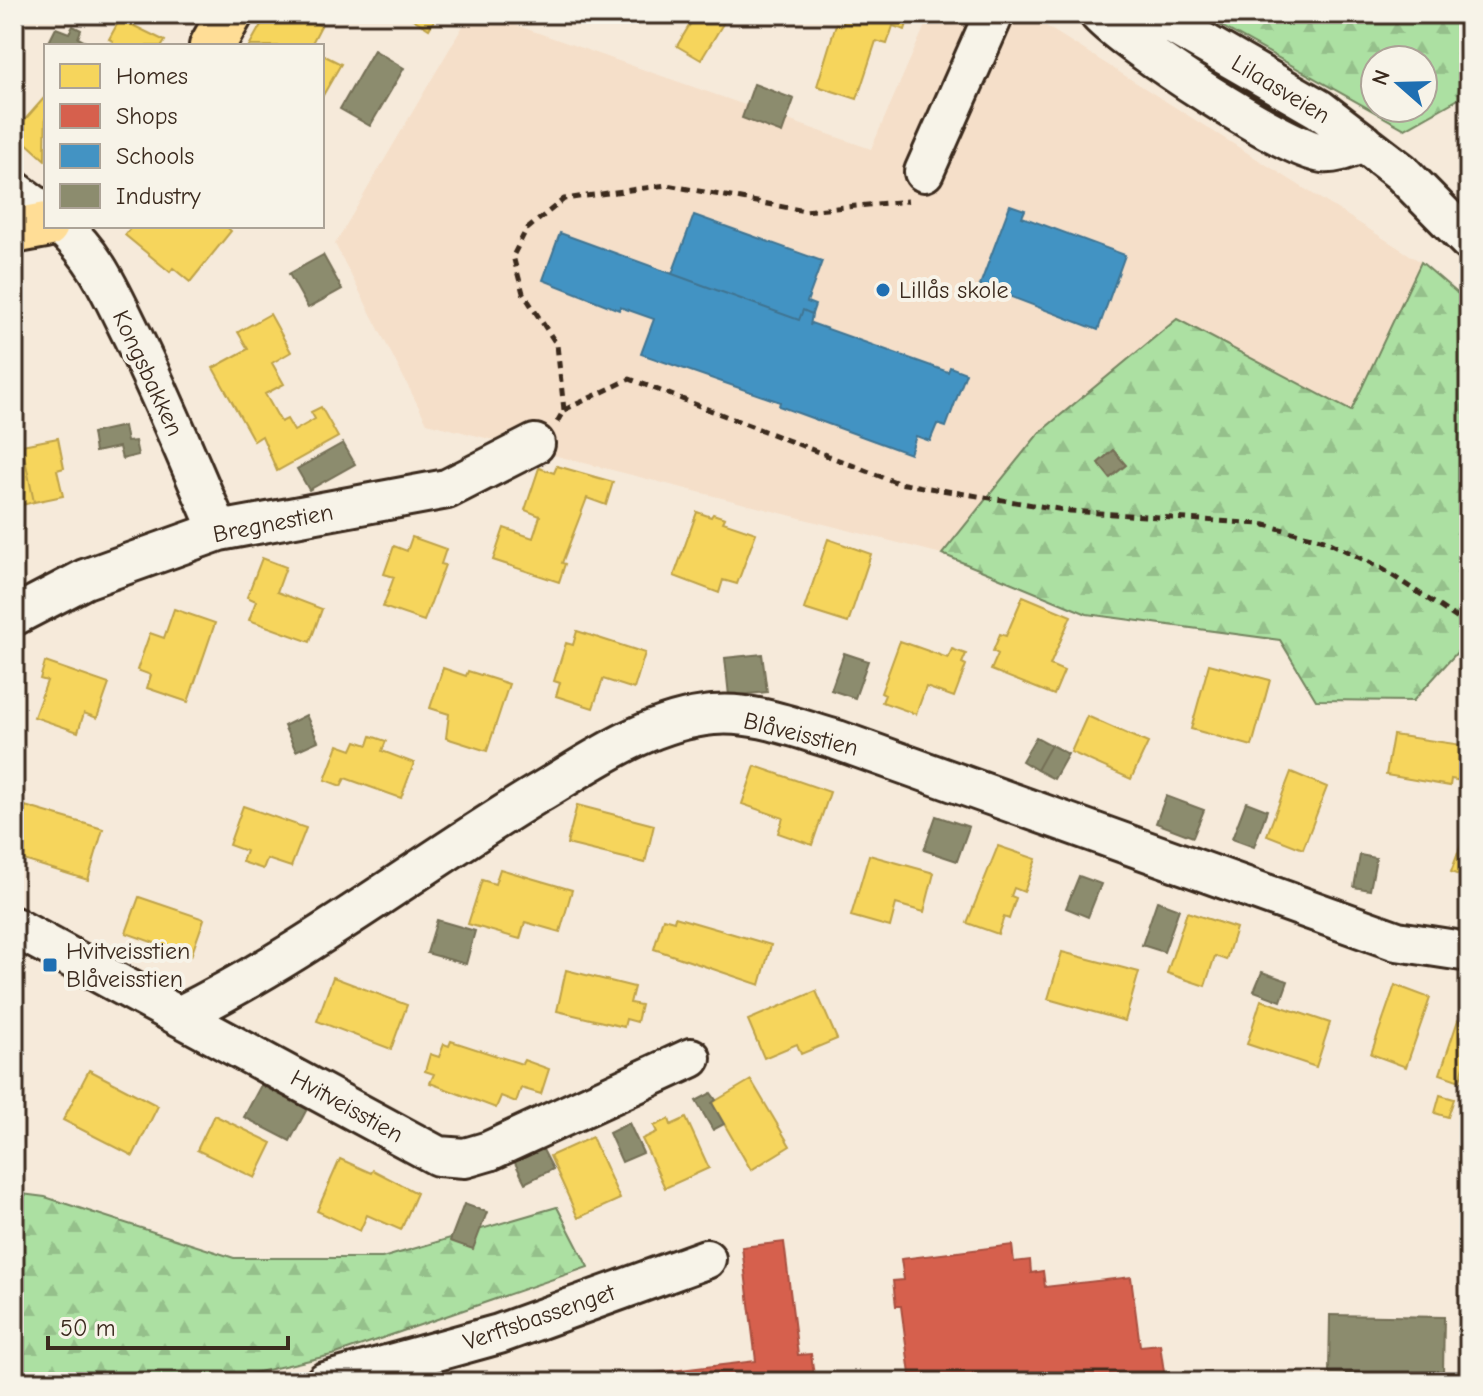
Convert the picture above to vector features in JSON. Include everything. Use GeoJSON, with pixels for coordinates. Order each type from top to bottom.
{"type":"FeatureCollection","features":[{"type":"Feature","properties":{"kind":"main road"},"geometry":{"type":"LineString","coordinates":[[213,44],[230,14]]}},
{"type":"Feature","properties":{"kind":"main road"},"geometry":{"type":"LineString","coordinates":[[14,231],[44,225]]}},
{"type":"Feature","properties":{"kind":"street"},"geometry":{"type":"LineString","coordinates":[[924,172],[994,14]]}},
{"type":"Feature","properties":{"kind":"street"},"geometry":{"type":"LineString","coordinates":[[1099,14],[1134,44],[1254,122],[1302,147],[1325,154],[1364,143]]}},
{"type":"Feature","properties":{"kind":"street","name":"Lilaasveien"},"geometry":{"type":"LineString","coordinates":[[1154,14],[1319,109],[1401,172],[1469,241]]}},
{"type":"Feature","properties":{"kind":"street"},"geometry":{"type":"LineString","coordinates":[[14,190],[44,212]]}},
{"type":"Feature","properties":{"kind":"street","name":"Kongsbakken"},"geometry":{"type":"LineString","coordinates":[[63,228],[83,244],[100,271],[151,372],[219,531]]}},
{"type":"Feature","properties":{"kind":"street","name":"Bregnestien"},"geometry":{"type":"LineString","coordinates":[[14,616],[85,579],[219,531],[447,489],[535,444]]}},
{"type":"Feature","properties":{"kind":"street","name":"Blåveisstien"},"geometry":{"type":"LineString","coordinates":[[181,1015],[239,986],[477,831],[634,737],[645,731],[713,715],[760,718],[837,740],[1397,941],[1429,949],[1469,952]]}},
{"type":"Feature","properties":{"kind":"street","name":"Hvitveisstien"},"geometry":{"type":"LineString","coordinates":[[14,927],[438,1156],[465,1158],[489,1151],[691,1058]]}},
{"type":"Feature","properties":{"kind":"street","name":"Verftsbassenget"},"geometry":{"type":"LineString","coordinates":[[325,1382],[499,1334],[706,1259]]}},
{"type":"Feature","properties":{"kind":"path"},"geometry":{"type":"LineString","coordinates":[[535,444],[554,428],[564,410],[557,345],[523,293],[513,256],[526,230],[564,199],[667,185],[805,211],[907,203],[924,172]]}},
{"type":"Feature","properties":{"kind":"path"},"geometry":{"type":"LineString","coordinates":[[564,410],[630,379],[898,483],[1070,511],[1261,524],[1324,540],[1367,561],[1469,626]]}},
{"type":"Feature","properties":{"kind":"shaded area","name":"Lillås skole"},"geometry":{"type":"Polygon","coordinates":[[[470,14],[484,14],[871,149],[930,14],[1027,14],[1421,262],[1351,411],[1176,319],[1039,433],[942,554],[427,423],[335,244],[470,14]]]}},
{"type":"Feature","properties":{"kind":"green space"},"geometry":{"type":"Polygon","coordinates":[[[1200,14],[1469,14],[1469,93],[1439,110],[1439,44],[1359,44],[1359,103],[1200,14]]]}},
{"type":"Feature","properties":{"kind":"green space"},"geometry":{"type":"Polygon","coordinates":[[[1396,124],[1414,124],[1405,129],[1396,124]]]}},
{"type":"Feature","properties":{"kind":"green space"},"geometry":{"type":"Polygon","coordinates":[[[1421,262],[1469,303],[1469,639],[1413,701],[1316,700],[1280,640],[1087,614],[942,554],[1039,433],[1177,319],[1351,411],[1421,262]]]}},
{"type":"Feature","properties":{"kind":"green space"},"geometry":{"type":"Polygon","coordinates":[[[14,1193],[45,1197],[234,1258],[382,1258],[557,1207],[588,1267],[336,1354],[215,1382],[14,1382],[14,1193]]]}},
{"type":"Feature","properties":{"kind":"building: Homes"},"geometry":{"type":"Polygon","coordinates":[[[267,14],[300,14],[321,26],[314,44],[250,44],[267,14]]]}},
{"type":"Feature","properties":{"kind":"building: Homes"},"geometry":{"type":"Polygon","coordinates":[[[405,14],[438,14],[429,29],[405,14]]]}},
{"type":"Feature","properties":{"kind":"building: Homes"},"geometry":{"type":"Polygon","coordinates":[[[680,14],[736,14],[732,20],[727,17],[701,60],[677,46],[692,21],[680,14]]]}},
{"type":"Feature","properties":{"kind":"building: Homes"},"geometry":{"type":"Polygon","coordinates":[[[846,14],[910,14],[905,30],[893,26],[887,44],[876,41],[857,99],[817,86],[836,24],[842,26],[846,14]]]}},
{"type":"Feature","properties":{"kind":"building: Homes"},"geometry":{"type":"Polygon","coordinates":[[[120,19],[165,41],[163,44],[111,44],[113,41],[109,39],[120,19]]]}},
{"type":"Feature","properties":{"kind":"building: Homes"},"geometry":{"type":"Polygon","coordinates":[[[324,56],[341,64],[324,94],[324,56]]]}},
{"type":"Feature","properties":{"kind":"building: Homes"},"geometry":{"type":"Polygon","coordinates":[[[44,98],[44,159],[14,132],[44,98]]]}},
{"type":"Feature","properties":{"kind":"building: Homes"},"geometry":{"type":"Polygon","coordinates":[[[130,228],[228,228],[231,231],[190,282],[173,268],[170,272],[125,235],[130,228]]]}},
{"type":"Feature","properties":{"kind":"building: Homes"},"geometry":{"type":"Polygon","coordinates":[[[270,314],[291,352],[272,363],[284,384],[265,394],[281,422],[287,419],[294,431],[315,419],[311,412],[321,407],[338,437],[277,471],[262,436],[254,441],[213,368],[248,349],[238,332],[270,314]]]}},
{"type":"Feature","properties":{"kind":"building: Homes"},"geometry":{"type":"Polygon","coordinates":[[[58,438],[64,468],[57,470],[63,496],[34,502],[22,445],[58,438]]]}},
{"type":"Feature","properties":{"kind":"building: Homes"},"geometry":{"type":"Polygon","coordinates":[[[22,445],[34,502],[14,507],[14,447],[22,445]]]}},
{"type":"Feature","properties":{"kind":"building: Homes"},"geometry":{"type":"Polygon","coordinates":[[[557,466],[613,482],[606,505],[587,498],[562,563],[565,564],[559,582],[493,560],[504,528],[533,538],[540,516],[525,510],[539,468],[554,473],[557,466]]]}},
{"type":"Feature","properties":{"kind":"building: Homes"},"geometry":{"type":"Polygon","coordinates":[[[697,512],[725,518],[723,522],[756,533],[737,584],[723,580],[719,593],[674,576],[697,512]]]}},
{"type":"Feature","properties":{"kind":"building: Homes"},"geometry":{"type":"Polygon","coordinates":[[[412,537],[446,549],[441,564],[445,565],[424,621],[383,607],[394,577],[384,574],[394,546],[407,551],[412,537]]]}},
{"type":"Feature","properties":{"kind":"building: Homes"},"geometry":{"type":"Polygon","coordinates":[[[828,539],[871,554],[848,623],[804,609],[828,539]]]}},
{"type":"Feature","properties":{"kind":"building: Homes"},"geometry":{"type":"Polygon","coordinates":[[[262,558],[286,567],[277,592],[322,609],[310,642],[249,620],[256,601],[247,597],[262,558]]]}},
{"type":"Feature","properties":{"kind":"building: Homes"},"geometry":{"type":"Polygon","coordinates":[[[1023,596],[1071,616],[1050,665],[1064,671],[1054,695],[991,670],[998,654],[993,651],[1000,634],[1006,636],[1023,596]]]}},
{"type":"Feature","properties":{"kind":"building: Homes"},"geometry":{"type":"Polygon","coordinates":[[[174,609],[215,623],[188,702],[147,688],[151,675],[137,670],[150,633],[164,638],[174,609]]]}},
{"type":"Feature","properties":{"kind":"building: Homes"},"geometry":{"type":"Polygon","coordinates":[[[577,631],[645,653],[634,689],[603,679],[593,708],[556,696],[560,683],[554,681],[566,643],[573,645],[577,631]]]}},
{"type":"Feature","properties":{"kind":"building: Homes"},"geometry":{"type":"Polygon","coordinates":[[[900,641],[948,658],[952,649],[966,654],[962,663],[966,665],[954,697],[926,687],[916,714],[882,702],[885,695],[881,693],[900,641]]]}},
{"type":"Feature","properties":{"kind":"building: Homes"},"geometry":{"type":"Polygon","coordinates":[[[45,662],[109,684],[97,718],[84,713],[78,732],[34,717],[47,681],[40,679],[45,662]]]}},
{"type":"Feature","properties":{"kind":"building: Homes"},"geometry":{"type":"Polygon","coordinates":[[[1209,664],[1270,680],[1252,746],[1191,729],[1209,664]]]}},
{"type":"Feature","properties":{"kind":"building: Homes"},"geometry":{"type":"Polygon","coordinates":[[[443,668],[466,676],[468,671],[509,684],[487,751],[446,738],[449,714],[430,708],[443,668]]]}},
{"type":"Feature","properties":{"kind":"building: Homes"},"geometry":{"type":"Polygon","coordinates":[[[1087,716],[1148,743],[1131,779],[1071,752],[1087,716]]]}},
{"type":"Feature","properties":{"kind":"building: Homes"},"geometry":{"type":"Polygon","coordinates":[[[1393,735],[1469,746],[1467,782],[1451,779],[1450,786],[1386,775],[1393,735]]]}},
{"type":"Feature","properties":{"kind":"building: Homes"},"geometry":{"type":"Polygon","coordinates":[[[371,736],[386,741],[382,751],[414,763],[401,798],[345,778],[341,786],[325,780],[338,745],[352,750],[356,741],[368,745],[371,736]]]}},
{"type":"Feature","properties":{"kind":"building: Homes"},"geometry":{"type":"Polygon","coordinates":[[[755,766],[830,792],[812,845],[778,833],[783,818],[742,804],[755,766]]]}},
{"type":"Feature","properties":{"kind":"building: Homes"},"geometry":{"type":"Polygon","coordinates":[[[1291,772],[1327,787],[1303,849],[1267,835],[1291,772]]]}},
{"type":"Feature","properties":{"kind":"building: Homes"},"geometry":{"type":"Polygon","coordinates":[[[577,805],[654,825],[645,863],[567,844],[577,805]]]}},
{"type":"Feature","properties":{"kind":"building: Homes"},"geometry":{"type":"Polygon","coordinates":[[[25,806],[103,829],[88,880],[14,857],[14,825],[19,827],[25,806]]]}},
{"type":"Feature","properties":{"kind":"building: Homes"},"geometry":{"type":"Polygon","coordinates":[[[243,806],[306,828],[291,867],[267,859],[263,869],[242,862],[246,851],[229,845],[243,806]]]}},
{"type":"Feature","properties":{"kind":"building: Homes"},"geometry":{"type":"Polygon","coordinates":[[[1465,834],[1469,836],[1469,879],[1451,872],[1465,834]]]}},
{"type":"Feature","properties":{"kind":"building: Homes"},"geometry":{"type":"Polygon","coordinates":[[[998,846],[1036,859],[1024,892],[1014,888],[1011,896],[1016,898],[1009,919],[1004,917],[998,934],[967,923],[998,846]]]}},
{"type":"Feature","properties":{"kind":"building: Homes"},"geometry":{"type":"Polygon","coordinates":[[[869,855],[934,873],[924,912],[896,904],[890,927],[851,916],[869,855]]]}},
{"type":"Feature","properties":{"kind":"building: Homes"},"geometry":{"type":"Polygon","coordinates":[[[500,869],[572,890],[560,932],[525,922],[520,939],[468,924],[482,880],[495,884],[500,869]]]}},
{"type":"Feature","properties":{"kind":"building: Homes"},"geometry":{"type":"Polygon","coordinates":[[[139,897],[204,919],[191,956],[126,933],[139,897]]]}},
{"type":"Feature","properties":{"kind":"building: Homes"},"geometry":{"type":"Polygon","coordinates":[[[1187,912],[1236,928],[1226,960],[1215,956],[1205,986],[1167,973],[1187,912]]]}},
{"type":"Feature","properties":{"kind":"building: Homes"},"geometry":{"type":"Polygon","coordinates":[[[675,917],[771,945],[760,985],[654,949],[663,918],[674,921],[675,917]]]}},
{"type":"Feature","properties":{"kind":"building: Homes"},"geometry":{"type":"Polygon","coordinates":[[[1062,952],[1139,972],[1125,1021],[1048,999],[1062,952]]]}},
{"type":"Feature","properties":{"kind":"building: Homes"},"geometry":{"type":"Polygon","coordinates":[[[566,970],[634,987],[630,1003],[641,1005],[637,1022],[626,1019],[624,1027],[557,1011],[566,970]]]}},
{"type":"Feature","properties":{"kind":"building: Homes"},"geometry":{"type":"Polygon","coordinates":[[[333,977],[407,1005],[391,1049],[317,1021],[333,977]]]}},
{"type":"Feature","properties":{"kind":"building: Homes"},"geometry":{"type":"Polygon","coordinates":[[[1395,985],[1430,998],[1406,1067],[1371,1054],[1395,985]]]}},
{"type":"Feature","properties":{"kind":"building: Homes"},"geometry":{"type":"Polygon","coordinates":[[[816,991],[837,1039],[801,1054],[797,1044],[764,1058],[748,1020],[816,991]]]}},
{"type":"Feature","properties":{"kind":"building: Homes"},"geometry":{"type":"Polygon","coordinates":[[[1261,1000],[1330,1023],[1316,1067],[1247,1044],[1261,1000]]]}},
{"type":"Feature","properties":{"kind":"building: Homes"},"geometry":{"type":"Polygon","coordinates":[[[1458,1020],[1469,1024],[1469,1068],[1464,1066],[1460,1081],[1440,1074],[1458,1020]]]}},
{"type":"Feature","properties":{"kind":"building: Homes"},"geometry":{"type":"Polygon","coordinates":[[[451,1041],[522,1064],[524,1060],[549,1069],[541,1094],[521,1088],[516,1102],[501,1096],[496,1108],[430,1083],[434,1074],[425,1071],[430,1054],[439,1057],[444,1044],[449,1046],[451,1041]]]}},
{"type":"Feature","properties":{"kind":"building: Homes"},"geometry":{"type":"Polygon","coordinates":[[[89,1070],[158,1106],[133,1156],[63,1120],[89,1070]]]}},
{"type":"Feature","properties":{"kind":"building: Homes"},"geometry":{"type":"Polygon","coordinates":[[[751,1080],[790,1146],[751,1170],[712,1103],[751,1080]]]}},
{"type":"Feature","properties":{"kind":"building: Homes"},"geometry":{"type":"Polygon","coordinates":[[[1440,1095],[1454,1099],[1448,1117],[1435,1113],[1440,1095]]]}},
{"type":"Feature","properties":{"kind":"building: Homes"},"geometry":{"type":"Polygon","coordinates":[[[214,1115],[272,1143],[255,1178],[197,1150],[214,1115]]]}},
{"type":"Feature","properties":{"kind":"building: Homes"},"geometry":{"type":"Polygon","coordinates":[[[686,1118],[709,1168],[665,1188],[642,1139],[657,1132],[654,1126],[669,1119],[671,1125],[686,1118]]]}},
{"type":"Feature","properties":{"kind":"building: Homes"},"geometry":{"type":"Polygon","coordinates":[[[592,1137],[620,1199],[578,1218],[550,1156],[592,1137]]]}},
{"type":"Feature","properties":{"kind":"building: Homes"},"geometry":{"type":"Polygon","coordinates":[[[340,1159],[371,1173],[373,1170],[417,1193],[401,1230],[367,1215],[360,1231],[317,1211],[340,1159]]]}},
{"type":"Feature","properties":{"kind":"building: Shops"},"geometry":{"type":"Polygon","coordinates":[[[784,1242],[798,1355],[811,1354],[815,1382],[579,1382],[756,1361],[742,1247],[784,1242]]]}},
{"type":"Feature","properties":{"kind":"building: Shops"},"geometry":{"type":"Polygon","coordinates":[[[1012,1245],[1014,1262],[1030,1260],[1031,1273],[1043,1271],[1045,1287],[1131,1277],[1140,1346],[1160,1344],[1165,1379],[1145,1382],[911,1382],[901,1306],[896,1306],[893,1281],[904,1280],[901,1259],[1012,1245]]]}},
{"type":"Feature","properties":{"kind":"building: Schools"},"geometry":{"type":"Polygon","coordinates":[[[1010,205],[1025,210],[1022,217],[1125,255],[1098,330],[980,285],[1010,205]]]}},
{"type":"Feature","properties":{"kind":"building: Schools"},"geometry":{"type":"Polygon","coordinates":[[[694,215],[822,261],[807,302],[815,305],[812,314],[803,310],[799,320],[672,274],[694,215]]]}},
{"type":"Feature","properties":{"kind":"building: Schools"},"geometry":{"type":"Polygon","coordinates":[[[560,233],[799,320],[803,310],[812,314],[810,326],[811,323],[948,372],[950,367],[966,373],[946,427],[937,424],[930,441],[916,436],[910,454],[779,406],[780,402],[641,354],[654,319],[620,307],[619,310],[543,280],[560,233]]]}},
{"type":"Feature","properties":{"kind":"building: Industry"},"geometry":{"type":"Polygon","coordinates":[[[73,26],[81,30],[78,38],[89,44],[49,42],[56,28],[69,33],[73,26]]]}},
{"type":"Feature","properties":{"kind":"building: Industry"},"geometry":{"type":"Polygon","coordinates":[[[374,50],[404,68],[370,126],[340,109],[374,50]]]}},
{"type":"Feature","properties":{"kind":"building: Industry"},"geometry":{"type":"Polygon","coordinates":[[[754,84],[794,99],[782,133],[742,118],[754,84]]]}},
{"type":"Feature","properties":{"kind":"building: Industry"},"geometry":{"type":"Polygon","coordinates":[[[323,255],[342,289],[308,308],[289,274],[323,255]]]}},
{"type":"Feature","properties":{"kind":"building: Industry"},"geometry":{"type":"Polygon","coordinates":[[[124,426],[127,442],[135,441],[138,455],[122,459],[119,447],[95,452],[92,433],[124,426]]]}},
{"type":"Feature","properties":{"kind":"building: Industry"},"geometry":{"type":"Polygon","coordinates":[[[343,443],[355,464],[309,490],[297,469],[343,443]]]}},
{"type":"Feature","properties":{"kind":"building: Industry"},"geometry":{"type":"Polygon","coordinates":[[[1113,450],[1126,465],[1110,478],[1098,463],[1113,450]]]}},
{"type":"Feature","properties":{"kind":"building: Industry"},"geometry":{"type":"Polygon","coordinates":[[[844,653],[868,661],[855,698],[831,690],[844,653]]]}},
{"type":"Feature","properties":{"kind":"building: Industry"},"geometry":{"type":"Polygon","coordinates":[[[762,654],[767,692],[729,696],[725,658],[762,654]]]}},
{"type":"Feature","properties":{"kind":"building: Industry"},"geometry":{"type":"Polygon","coordinates":[[[306,715],[318,741],[296,751],[284,726],[306,715]]]}},
{"type":"Feature","properties":{"kind":"building: Industry"},"geometry":{"type":"Polygon","coordinates":[[[1036,737],[1051,745],[1037,770],[1022,761],[1036,737]]]}},
{"type":"Feature","properties":{"kind":"building: Industry"},"geometry":{"type":"Polygon","coordinates":[[[1051,745],[1068,754],[1054,779],[1037,770],[1051,745]]]}},
{"type":"Feature","properties":{"kind":"building: Industry"},"geometry":{"type":"Polygon","coordinates":[[[1166,796],[1204,810],[1193,837],[1156,823],[1166,796]]]}},
{"type":"Feature","properties":{"kind":"building: Industry"},"geometry":{"type":"Polygon","coordinates":[[[1246,802],[1267,810],[1254,847],[1232,839],[1246,802]]]}},
{"type":"Feature","properties":{"kind":"building: Industry"},"geometry":{"type":"Polygon","coordinates":[[[936,816],[969,827],[957,861],[924,850],[936,816]]]}},
{"type":"Feature","properties":{"kind":"building: Industry"},"geometry":{"type":"Polygon","coordinates":[[[1360,855],[1376,858],[1370,890],[1354,887],[1360,855]]]}},
{"type":"Feature","properties":{"kind":"building: Industry"},"geometry":{"type":"Polygon","coordinates":[[[1079,876],[1101,884],[1088,917],[1066,908],[1079,876]]]}},
{"type":"Feature","properties":{"kind":"building: Industry"},"geometry":{"type":"Polygon","coordinates":[[[1157,901],[1179,909],[1164,952],[1142,945],[1157,901]]]}},
{"type":"Feature","properties":{"kind":"building: Industry"},"geometry":{"type":"Polygon","coordinates":[[[437,920],[475,931],[466,964],[427,953],[437,920]]]}},
{"type":"Feature","properties":{"kind":"building: Industry"},"geometry":{"type":"Polygon","coordinates":[[[1262,972],[1288,981],[1281,1001],[1254,991],[1262,972]]]}},
{"type":"Feature","properties":{"kind":"building: Industry"},"geometry":{"type":"Polygon","coordinates":[[[261,1085],[307,1109],[290,1141],[244,1117],[261,1085]]]}},
{"type":"Feature","properties":{"kind":"building: Industry"},"geometry":{"type":"Polygon","coordinates":[[[711,1093],[716,1100],[712,1103],[724,1124],[713,1130],[696,1101],[711,1093]]]}},
{"type":"Feature","properties":{"kind":"building: Industry"},"geometry":{"type":"Polygon","coordinates":[[[629,1123],[643,1153],[622,1162],[609,1133],[629,1123]]]}},
{"type":"Feature","properties":{"kind":"building: Industry"},"geometry":{"type":"Polygon","coordinates":[[[540,1144],[553,1169],[525,1183],[513,1159],[540,1144]]]}},
{"type":"Feature","properties":{"kind":"building: Industry"},"geometry":{"type":"Polygon","coordinates":[[[464,1204],[487,1212],[473,1249],[450,1241],[464,1204]]]}},
{"type":"Feature","properties":{"kind":"building: Industry"},"geometry":{"type":"Polygon","coordinates":[[[1330,1315],[1444,1317],[1443,1374],[1329,1373],[1330,1315]]]}},
{"type":"Feature","properties":{"kind":"place","name":"Lillås skole"},"geometry":{"type":"Point","coordinates":[883,290]}},
{"type":"Feature","properties":{"kind":"place","name":"Hvitveisstien Blåveisstien"},"geometry":{"type":"Point","coordinates":[50,965]}}]}
